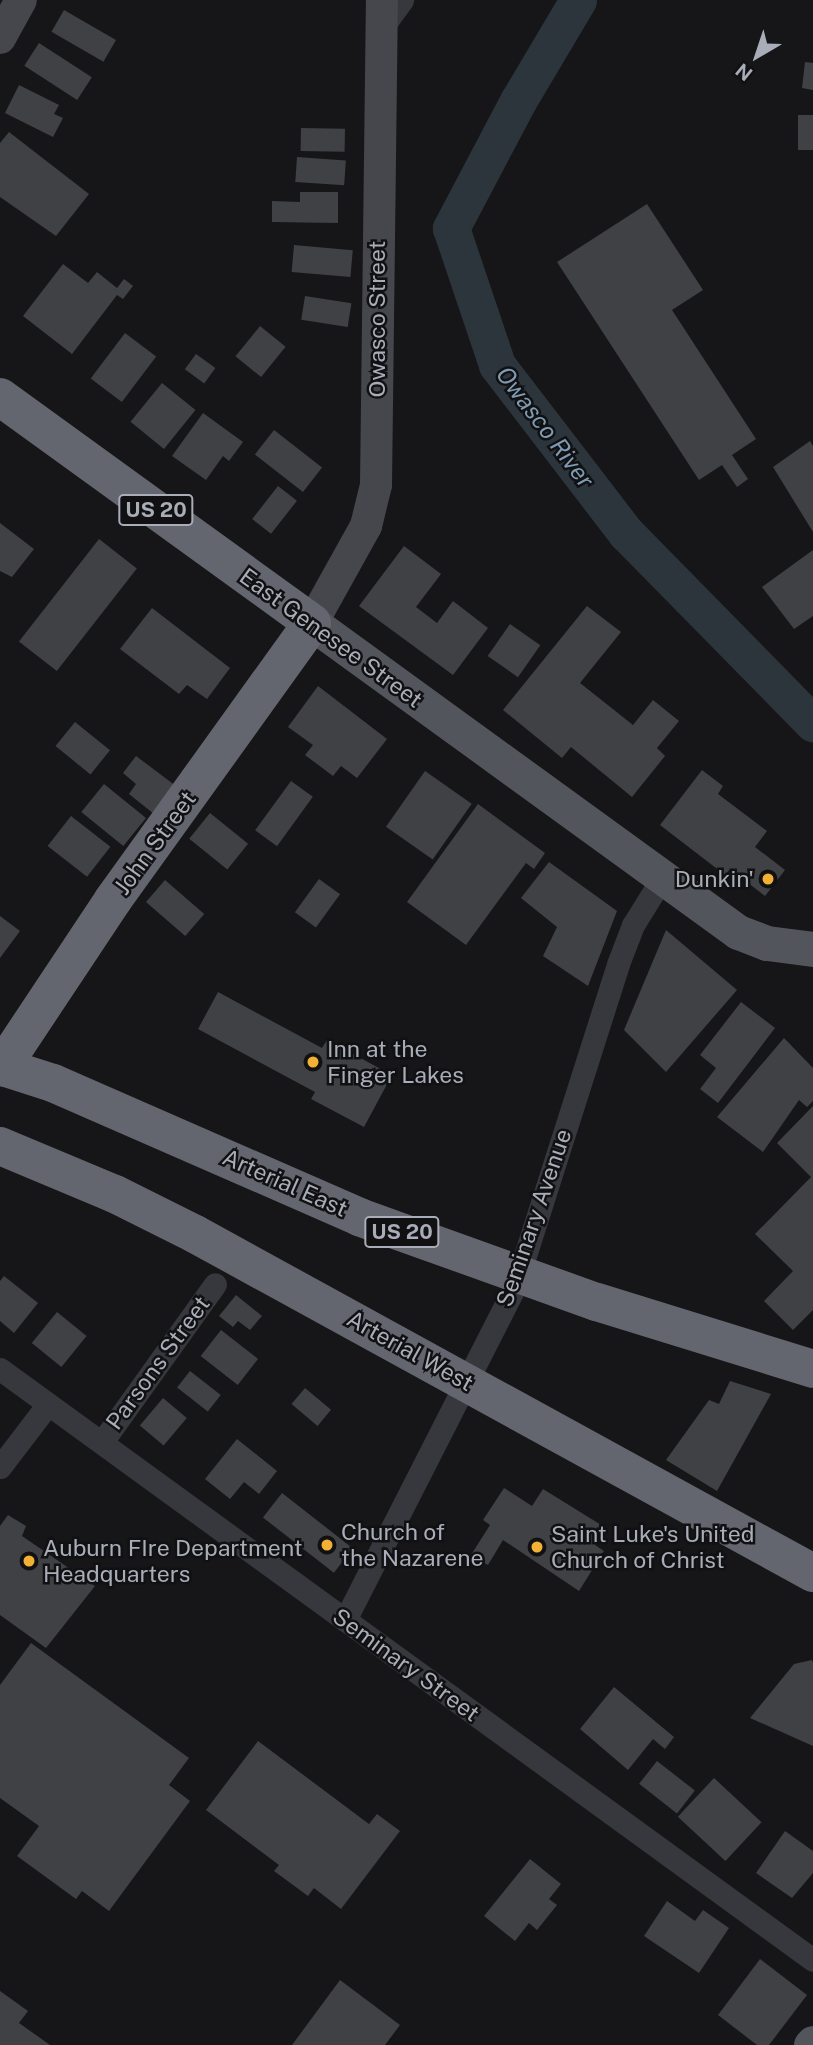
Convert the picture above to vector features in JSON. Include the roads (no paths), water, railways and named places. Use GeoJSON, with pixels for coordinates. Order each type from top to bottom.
{"type":"FeatureCollection","features":[{"type":"Feature","properties":{"kind":"highway","name":"East Genesee Street"},"geometry":{"type":"LineString","coordinates":[[0,397],[312,623]]}},
{"type":"Feature","properties":{"kind":"highway","name":"John Street"},"geometry":{"type":"LineString","coordinates":[[1,1067],[113,900],[312,623]]}},
{"type":"Feature","properties":{"kind":"highway","name":"Arterial East"},"geometry":{"type":"LineString","coordinates":[[1,1067],[189,1140],[359,1217],[518,1275],[813,1369]]}},
{"type":"Feature","properties":{"kind":"highway","name":"Arterial West"},"geometry":{"type":"LineString","coordinates":[[0,1146],[173,1223],[813,1573]]}},
{"type":"Feature","properties":{"kind":"main road"},"geometry":{"type":"LineString","coordinates":[[0,38],[21,0]]}},
{"type":"Feature","properties":{"kind":"main road","name":"Owasco Street"},"geometry":{"type":"LineString","coordinates":[[312,623],[366,526],[376,485],[381,14]]}},
{"type":"Feature","properties":{"kind":"main road","name":"East Genesee Street"},"geometry":{"type":"LineString","coordinates":[[312,623],[661,880],[737,932],[766,943],[813,949]]}},
{"type":"Feature","properties":{"kind":"street"},"geometry":{"type":"LineString","coordinates":[[381,14],[402,0]]}},
{"type":"Feature","properties":{"kind":"street","name":"Seminary Avenue"},"geometry":{"type":"LineString","coordinates":[[345,1620],[469,1383],[518,1275],[618,964],[633,925],[661,880]]}},
{"type":"Feature","properties":{"kind":"street","name":"Parsons Street"},"geometry":{"type":"LineString","coordinates":[[102,1443],[215,1284]]}},
{"type":"Feature","properties":{"kind":"street","name":"Seminary Street"},"geometry":{"type":"LineString","coordinates":[[0,1368],[813,1960]]}},
{"type":"Feature","properties":{"kind":"street"},"geometry":{"type":"LineString","coordinates":[[0,1467],[48,1404]]}},
{"type":"Feature","properties":{"kind":"waterway","name":"Owasco River"},"geometry":{"type":"LineString","coordinates":[[578,0],[518,101],[451,228],[497,365],[626,533],[813,723]]}},
{"type":"Feature","properties":{"kind":"place","name":"Dunkin'"},"geometry":{"type":"Point","coordinates":[768,879]}},
{"type":"Feature","properties":{"kind":"place","name":"Inn at the Finger Lakes"},"geometry":{"type":"Point","coordinates":[313,1062]}},
{"type":"Feature","properties":{"kind":"place","name":"Church of the Nazarene"},"geometry":{"type":"Point","coordinates":[327,1545]}},
{"type":"Feature","properties":{"kind":"place","name":"Saint Luke's United Church of Christ"},"geometry":{"type":"Point","coordinates":[537,1547]}},
{"type":"Feature","properties":{"kind":"place","name":"Auburn FIre Department Headquarters"},"geometry":{"type":"Point","coordinates":[29,1561]}}]}
